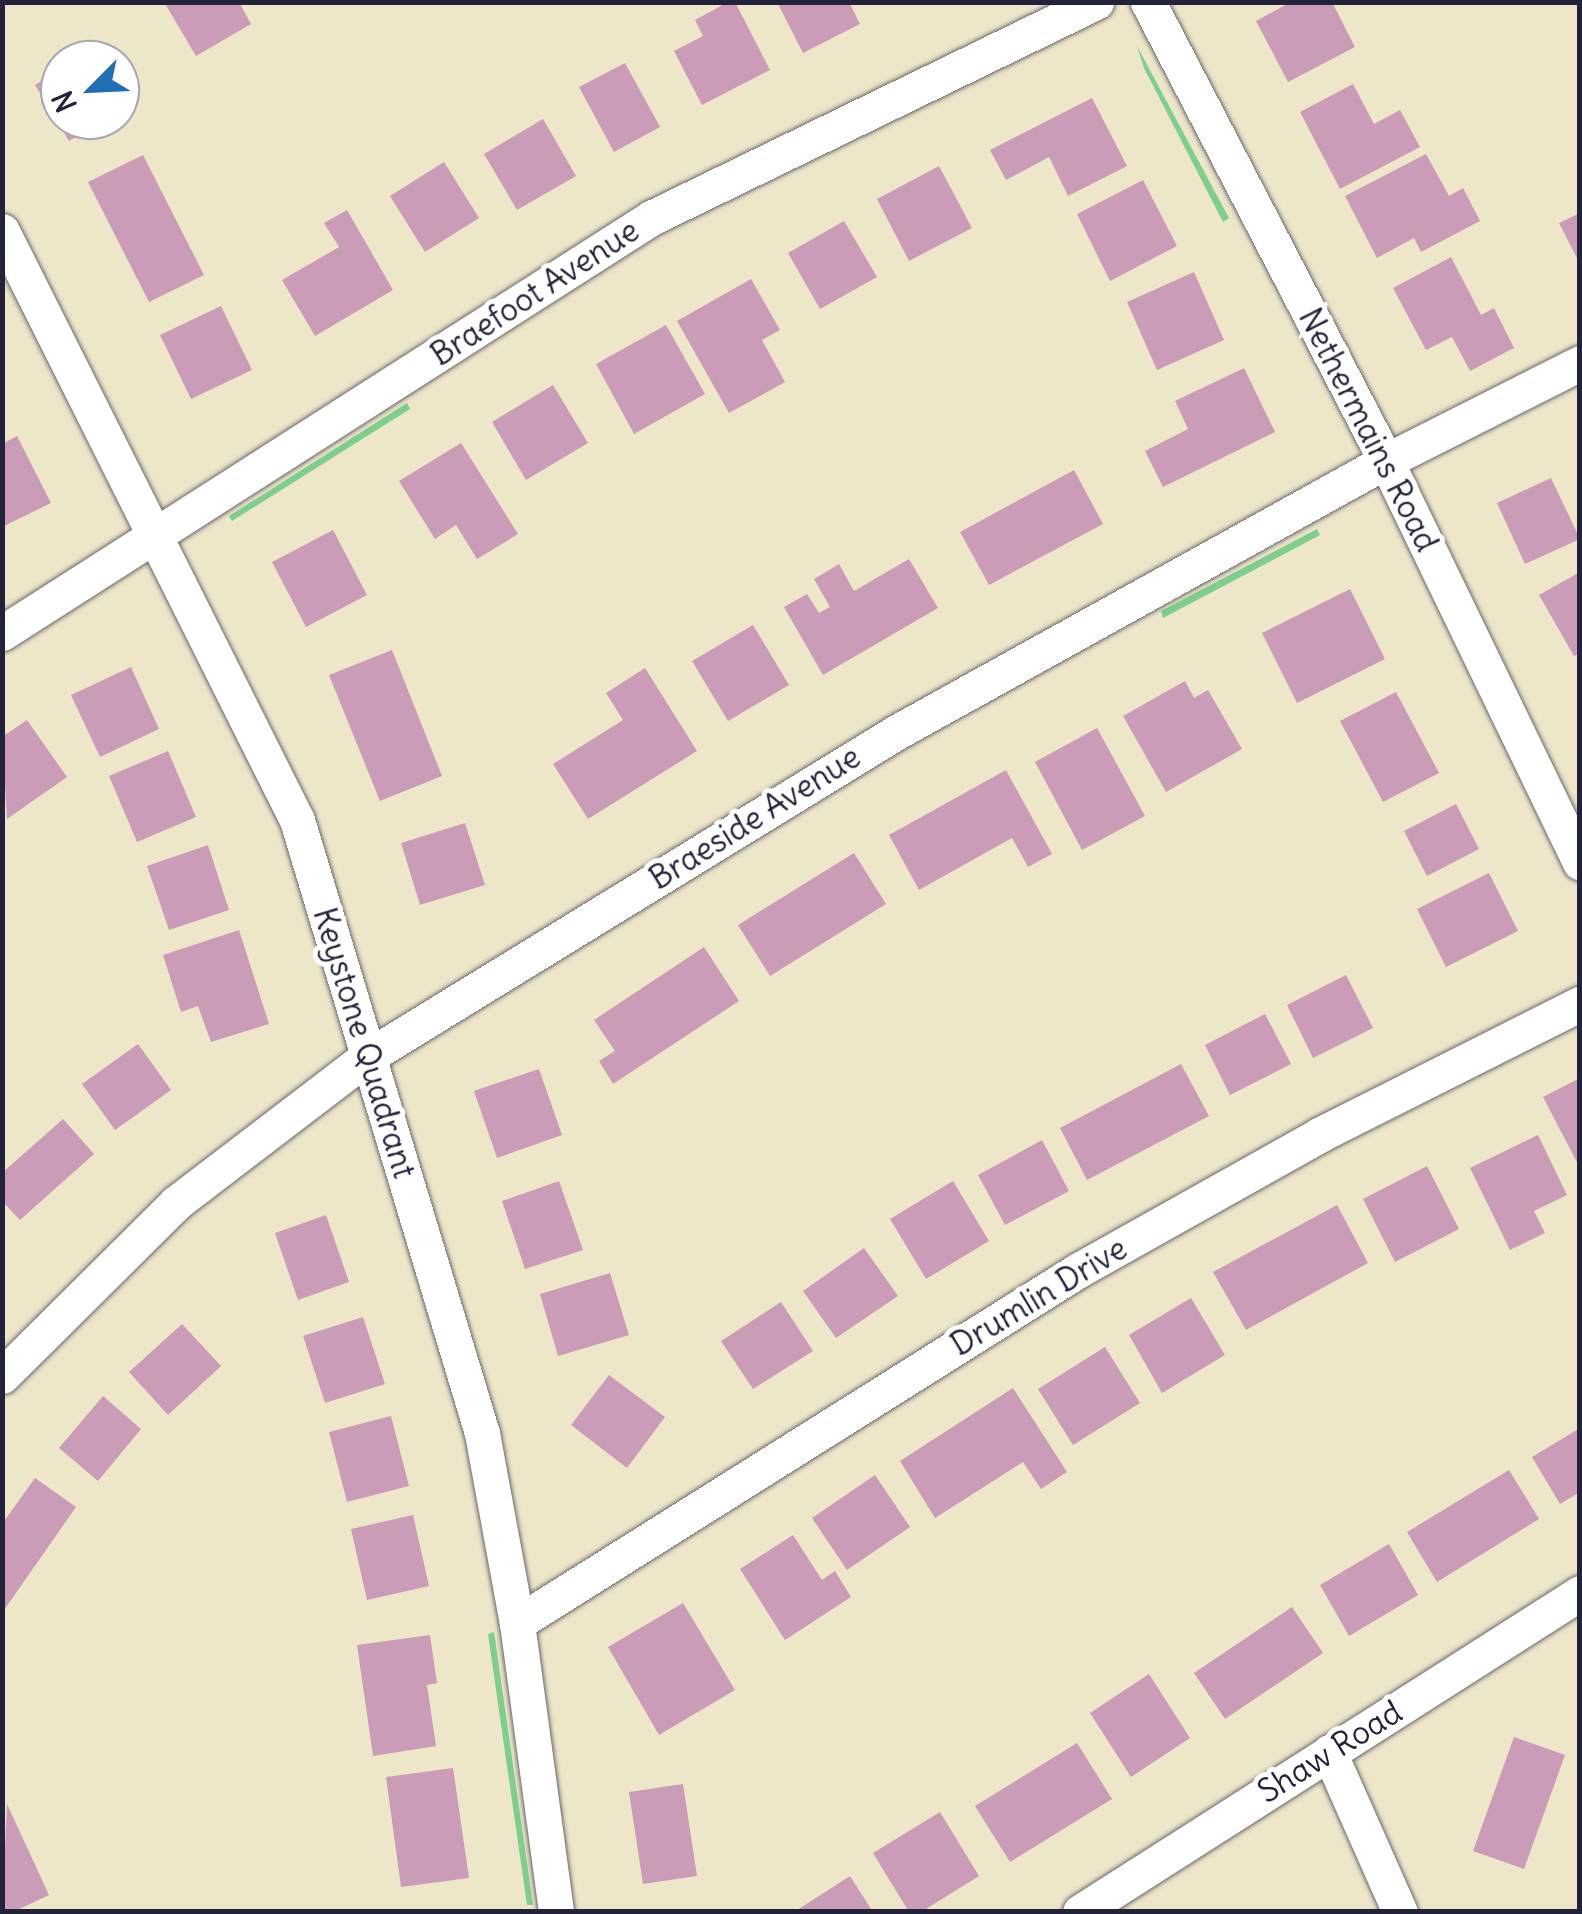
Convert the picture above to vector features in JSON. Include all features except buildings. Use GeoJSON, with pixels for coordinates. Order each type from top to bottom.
{"type":"FeatureCollection","features":[{"type":"Feature","properties":{"kind":"street","name":"Braefoot Avenue"},"geometry":{"type":"LineString","coordinates":[[2,633],[160,536],[651,218],[1096,2]]}},
{"type":"Feature","properties":{"kind":"street","name":"Nethermains Road"},"geometry":{"type":"LineString","coordinates":[[1148,2],[1386,461],[1580,862]]}},
{"type":"Feature","properties":{"kind":"street","name":"Keystone Quadrant"},"geometry":{"type":"LineString","coordinates":[[2,231],[160,536],[296,820],[482,1433],[517,1623],[556,1912]]}},
{"type":"Feature","properties":{"kind":"street","name":"Braeside Avenue"},"geometry":{"type":"LineString","coordinates":[[2,1376],[176,1202],[367,1056],[894,732],[1386,461],[1580,363]]}},
{"type":"Feature","properties":{"kind":"street","name":"Drumlin Drive"},"geometry":{"type":"LineString","coordinates":[[517,1623],[1077,1271],[1319,1135],[1580,1004]]}},
{"type":"Feature","properties":{"kind":"street","name":"Shaw Road"},"geometry":{"type":"LineString","coordinates":[[1080,1912],[1580,1593]]}},
{"type":"Feature","properties":{"kind":"street"},"geometry":{"type":"LineString","coordinates":[[1329,1752],[1400,1912]]}},
{"type":"Feature","properties":{"kind":"green space"},"geometry":{"type":"Polygon","coordinates":[[[1137,46],[1229,218],[1223,222],[1144,68],[1137,46]]]}},
{"type":"Feature","properties":{"kind":"green space"},"geometry":{"type":"Polygon","coordinates":[[[407,403],[410,409],[232,521],[229,516],[407,403]]]}},
{"type":"Feature","properties":{"kind":"green space"},"geometry":{"type":"Polygon","coordinates":[[[1317,529],[1320,535],[1163,618],[1161,611],[1317,529]]]}},
{"type":"Feature","properties":{"kind":"green space"},"geometry":{"type":"Polygon","coordinates":[[[494,1632],[533,1905],[527,1905],[488,1634],[494,1632]]]}}]}
